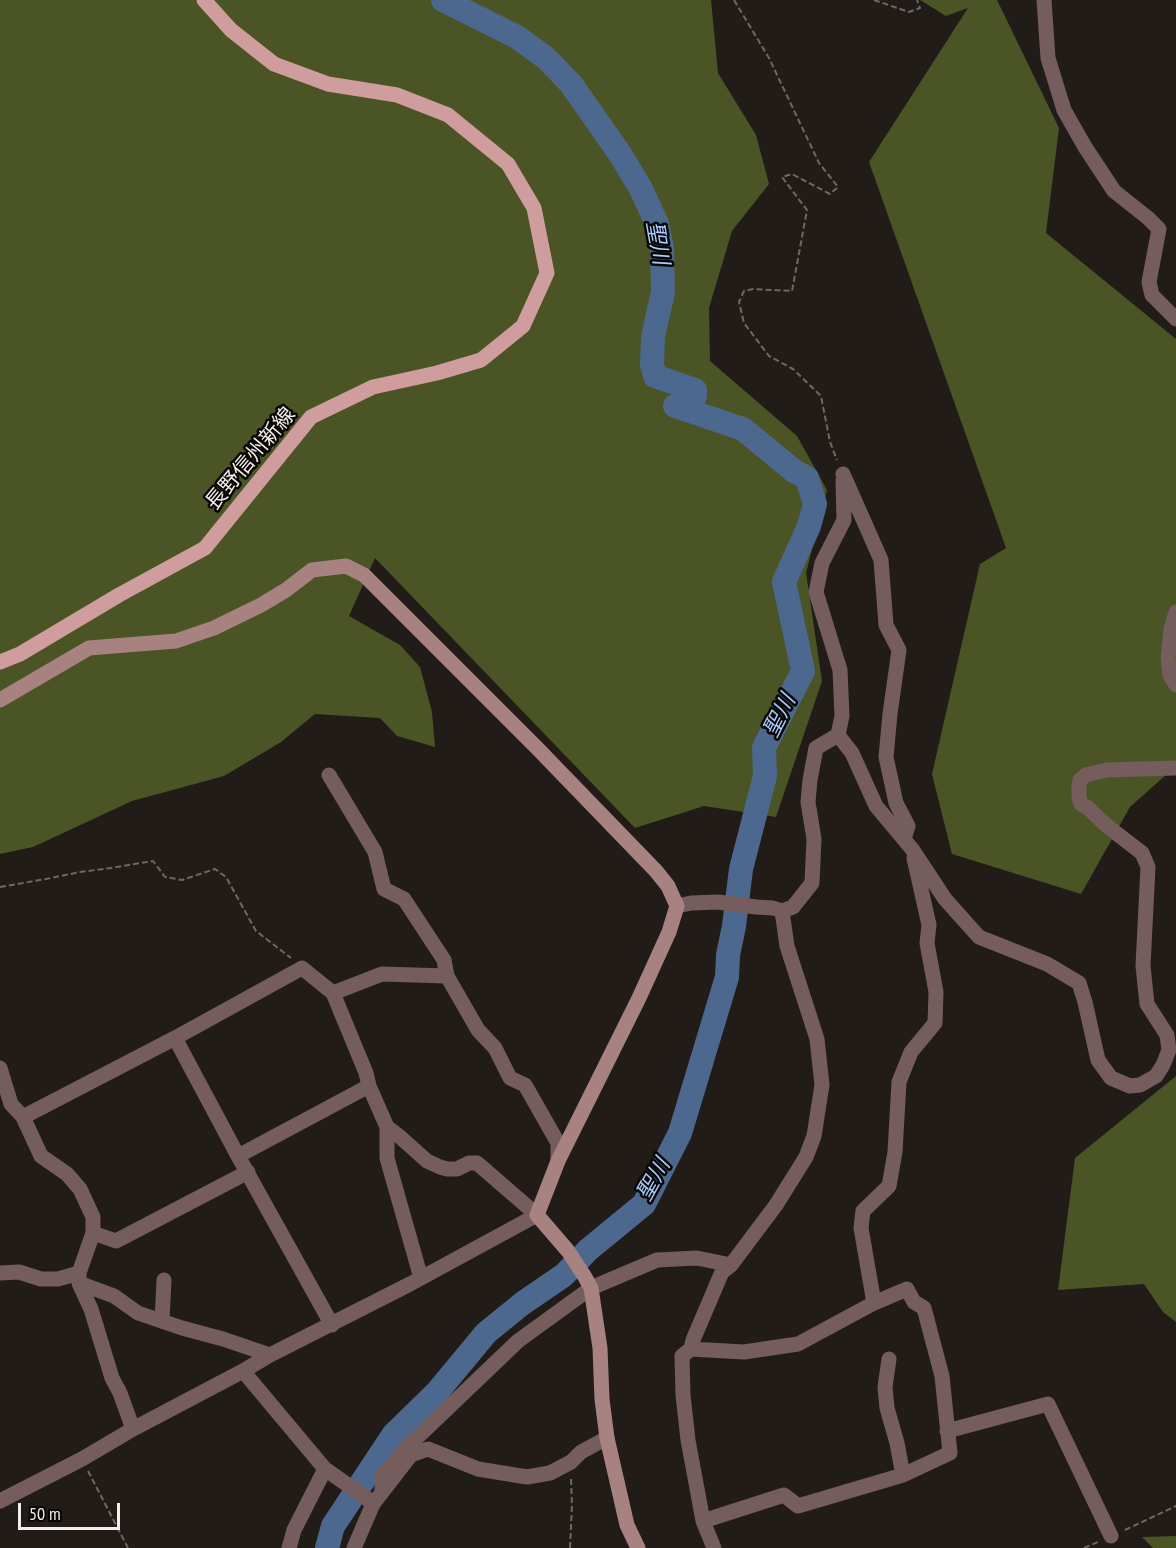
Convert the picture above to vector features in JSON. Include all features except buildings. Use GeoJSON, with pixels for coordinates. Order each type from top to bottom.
{"type":"FeatureCollection","features":[{"type":"Feature","properties":{"kind":"main road","name":"長野信州新線"},"geometry":{"type":"LineString","coordinates":[[0,662],[20,654],[205,548],[311,417],[373,387],[437,373],[481,360],[523,326],[547,273],[534,208],[508,164],[448,115],[397,95],[328,84],[274,64],[231,30],[204,0]]}},
{"type":"Feature","properties":{"kind":"street"},"geometry":{"type":"LineString","coordinates":[[1044,0],[1048,58],[1064,110],[1114,191],[1159,229],[1149,282],[1152,295],[1176,319]]}},
{"type":"Feature","properties":{"kind":"street"},"geometry":{"type":"LineString","coordinates":[[677,906],[718,902],[782,911],[793,907],[812,883],[814,839],[808,802],[810,780],[816,748],[838,735],[842,716],[840,670],[816,592],[822,563],[844,520],[843,474]]}},
{"type":"Feature","properties":{"kind":"street"},"geometry":{"type":"LineString","coordinates":[[843,474],[881,560],[886,625],[899,650],[886,757],[896,803],[908,826],[908,844],[929,925],[927,943],[936,992],[935,1023],[911,1052],[899,1082],[895,1152],[889,1186],[863,1211],[861,1228],[874,1303]]}},
{"type":"Feature","properties":{"kind":"street"},"geometry":{"type":"LineString","coordinates":[[0,700],[89,648],[176,641],[214,628],[261,605],[312,570],[346,566],[364,575],[546,757],[656,871],[668,886],[677,906],[669,932],[558,1161],[537,1215],[332,1325],[270,1355],[82,1459],[0,1501]]}},
{"type":"Feature","properties":{"kind":"street"},"geometry":{"type":"LineString","coordinates":[[1176,612],[1171,628],[1168,658],[1170,675],[1176,685]]}},
{"type":"Feature","properties":{"kind":"street"},"geometry":{"type":"LineString","coordinates":[[838,735],[852,753],[876,806],[908,844],[945,899],[979,937],[1047,964],[1079,983],[1098,1060],[1111,1078],[1130,1086],[1156,1076],[1169,1050],[1167,1035],[1147,1004],[1146,995],[1143,966],[1149,867],[1142,853],[1107,826],[1088,807],[1081,804],[1079,784],[1086,775],[1107,770],[1176,768]]}},
{"type":"Feature","properties":{"kind":"street"},"geometry":{"type":"LineString","coordinates":[[330,775],[375,852],[384,889],[404,899],[444,960],[447,976],[478,1030],[495,1048],[510,1078],[525,1085],[558,1143],[558,1161]]}},
{"type":"Feature","properties":{"kind":"street"},"geometry":{"type":"LineString","coordinates":[[714,1548],[704,1521],[688,1440],[682,1356],[691,1349],[722,1272],[731,1265],[776,1205],[806,1156],[814,1136],[822,1085],[817,1039],[787,946],[782,911]]}},
{"type":"Feature","properties":{"kind":"street"},"geometry":{"type":"LineString","coordinates":[[22,1117],[175,1038],[302,968],[333,993],[387,1127],[387,1158],[421,1278]]}},
{"type":"Feature","properties":{"kind":"street"},"geometry":{"type":"LineString","coordinates":[[333,993],[382,974],[447,976]]}},
{"type":"Feature","properties":{"kind":"street"},"geometry":{"type":"LineString","coordinates":[[175,1038],[332,1325]]}},
{"type":"Feature","properties":{"kind":"street"},"geometry":{"type":"LineString","coordinates":[[0,1068],[11,1104],[22,1117],[41,1156],[67,1174],[80,1189],[93,1217],[93,1233],[79,1278],[112,1378],[133,1429]]}},
{"type":"Feature","properties":{"kind":"street"},"geometry":{"type":"LineString","coordinates":[[238,1156],[369,1086]]}},
{"type":"Feature","properties":{"kind":"street"},"geometry":{"type":"LineString","coordinates":[[387,1127],[426,1161],[440,1167],[457,1168],[469,1163],[477,1163],[537,1215],[568,1251],[588,1283],[600,1348],[602,1399],[607,1438],[627,1526],[638,1548]]}},
{"type":"Feature","properties":{"kind":"street"},"geometry":{"type":"LineString","coordinates":[[93,1233],[116,1241],[248,1172]]}},
{"type":"Feature","properties":{"kind":"street"},"geometry":{"type":"LineString","coordinates":[[354,1548],[381,1478],[405,1449],[518,1341],[588,1283],[657,1260],[697,1258],[731,1265]]}},
{"type":"Feature","properties":{"kind":"street"},"geometry":{"type":"LineString","coordinates":[[0,1273],[19,1272],[41,1280],[79,1278],[114,1296],[138,1313],[270,1355]]}},
{"type":"Feature","properties":{"kind":"street"},"geometry":{"type":"LineString","coordinates":[[162,1321],[164,1280]]}},
{"type":"Feature","properties":{"kind":"street"},"geometry":{"type":"LineString","coordinates":[[691,1349],[744,1352],[798,1344],[874,1303],[907,1289],[914,1302],[924,1308],[942,1376],[950,1453],[903,1475],[798,1506],[784,1495],[704,1521]]}},
{"type":"Feature","properties":{"kind":"street"},"geometry":{"type":"LineString","coordinates":[[889,1359],[885,1387],[887,1408],[903,1475]]}},
{"type":"Feature","properties":{"kind":"street"},"geometry":{"type":"LineString","coordinates":[[243,1371],[331,1473],[374,1497]]}},
{"type":"Feature","properties":{"kind":"street"},"geometry":{"type":"LineString","coordinates":[[947,1431],[1048,1404],[1112,1536]]}},
{"type":"Feature","properties":{"kind":"street"},"geometry":{"type":"LineString","coordinates":[[374,1497],[411,1455],[428,1449],[478,1469],[527,1477],[550,1473],[607,1438]]}},
{"type":"Feature","properties":{"kind":"street"},"geometry":{"type":"LineString","coordinates":[[289,1548],[294,1530],[331,1473]]}},
{"type":"Feature","properties":{"kind":"path"},"geometry":{"type":"LineString","coordinates":[[734,0],[769,58],[819,164],[838,187],[830,194],[792,174],[782,177],[807,210],[792,291],[753,289],[744,291],[739,302],[744,323],[769,357],[794,369],[821,396],[830,442],[843,474]]}},
{"type":"Feature","properties":{"kind":"path"},"geometry":{"type":"LineString","coordinates":[[874,0],[909,12],[920,8],[918,0]]}},
{"type":"Feature","properties":{"kind":"path"},"geometry":{"type":"LineString","coordinates":[[0,886],[153,861],[165,877],[182,880],[215,869],[226,877],[256,931],[302,968]]}},
{"type":"Feature","properties":{"kind":"path"},"geometry":{"type":"LineString","coordinates":[[82,1459],[128,1548]]}},
{"type":"Feature","properties":{"kind":"path"},"geometry":{"type":"LineString","coordinates":[[570,1548],[571,1462]]}},
{"type":"Feature","properties":{"kind":"path"},"geometry":{"type":"LineString","coordinates":[[1112,1536],[1176,1506]]}},
{"type":"Feature","properties":{"kind":"green space"},"geometry":{"type":"Polygon","coordinates":[[[0,0],[711,0],[718,73],[756,135],[769,184],[732,231],[709,308],[710,361],[797,436],[827,490],[806,573],[822,681],[776,817],[704,806],[635,828],[375,558],[349,616],[400,645],[420,667],[432,712],[435,747],[397,736],[380,718],[315,714],[281,742],[224,776],[132,801],[33,847],[0,854],[0,0]]]}},
{"type":"Feature","properties":{"kind":"green space"},"geometry":{"type":"Polygon","coordinates":[[[920,0],[997,0],[1059,128],[1046,233],[1176,339],[1176,766],[1130,807],[1081,894],[952,854],[932,774],[980,564],[1006,548],[869,162],[968,8],[946,16],[920,0]]]}},
{"type":"Feature","properties":{"kind":"green space"},"geometry":{"type":"Polygon","coordinates":[[[1176,1076],[1176,1322],[1163,1312],[1144,1284],[1058,1290],[1075,1158],[1176,1076]]]}},
{"type":"Feature","properties":{"kind":"green space"},"geometry":{"type":"Polygon","coordinates":[[[1176,1536],[1176,1548],[1153,1548],[1142,1537],[1176,1536]]]}},
{"type":"Feature","properties":{"kind":"waterway","name":"聖川"},"geometry":{"type":"LineString","coordinates":[[327,1548],[333,1526],[394,1434],[438,1391],[486,1333],[523,1303],[564,1275],[588,1250],[644,1204],[680,1133],[727,977],[728,955],[741,869],[765,776],[764,748],[803,671],[784,582],[809,526],[815,504],[807,478],[794,471],[743,429],[675,406],[695,396],[695,390],[655,376],[652,365],[653,337],[663,292],[662,248],[657,224],[641,189],[620,154],[571,84],[546,58],[517,37],[443,0]]}}]}
